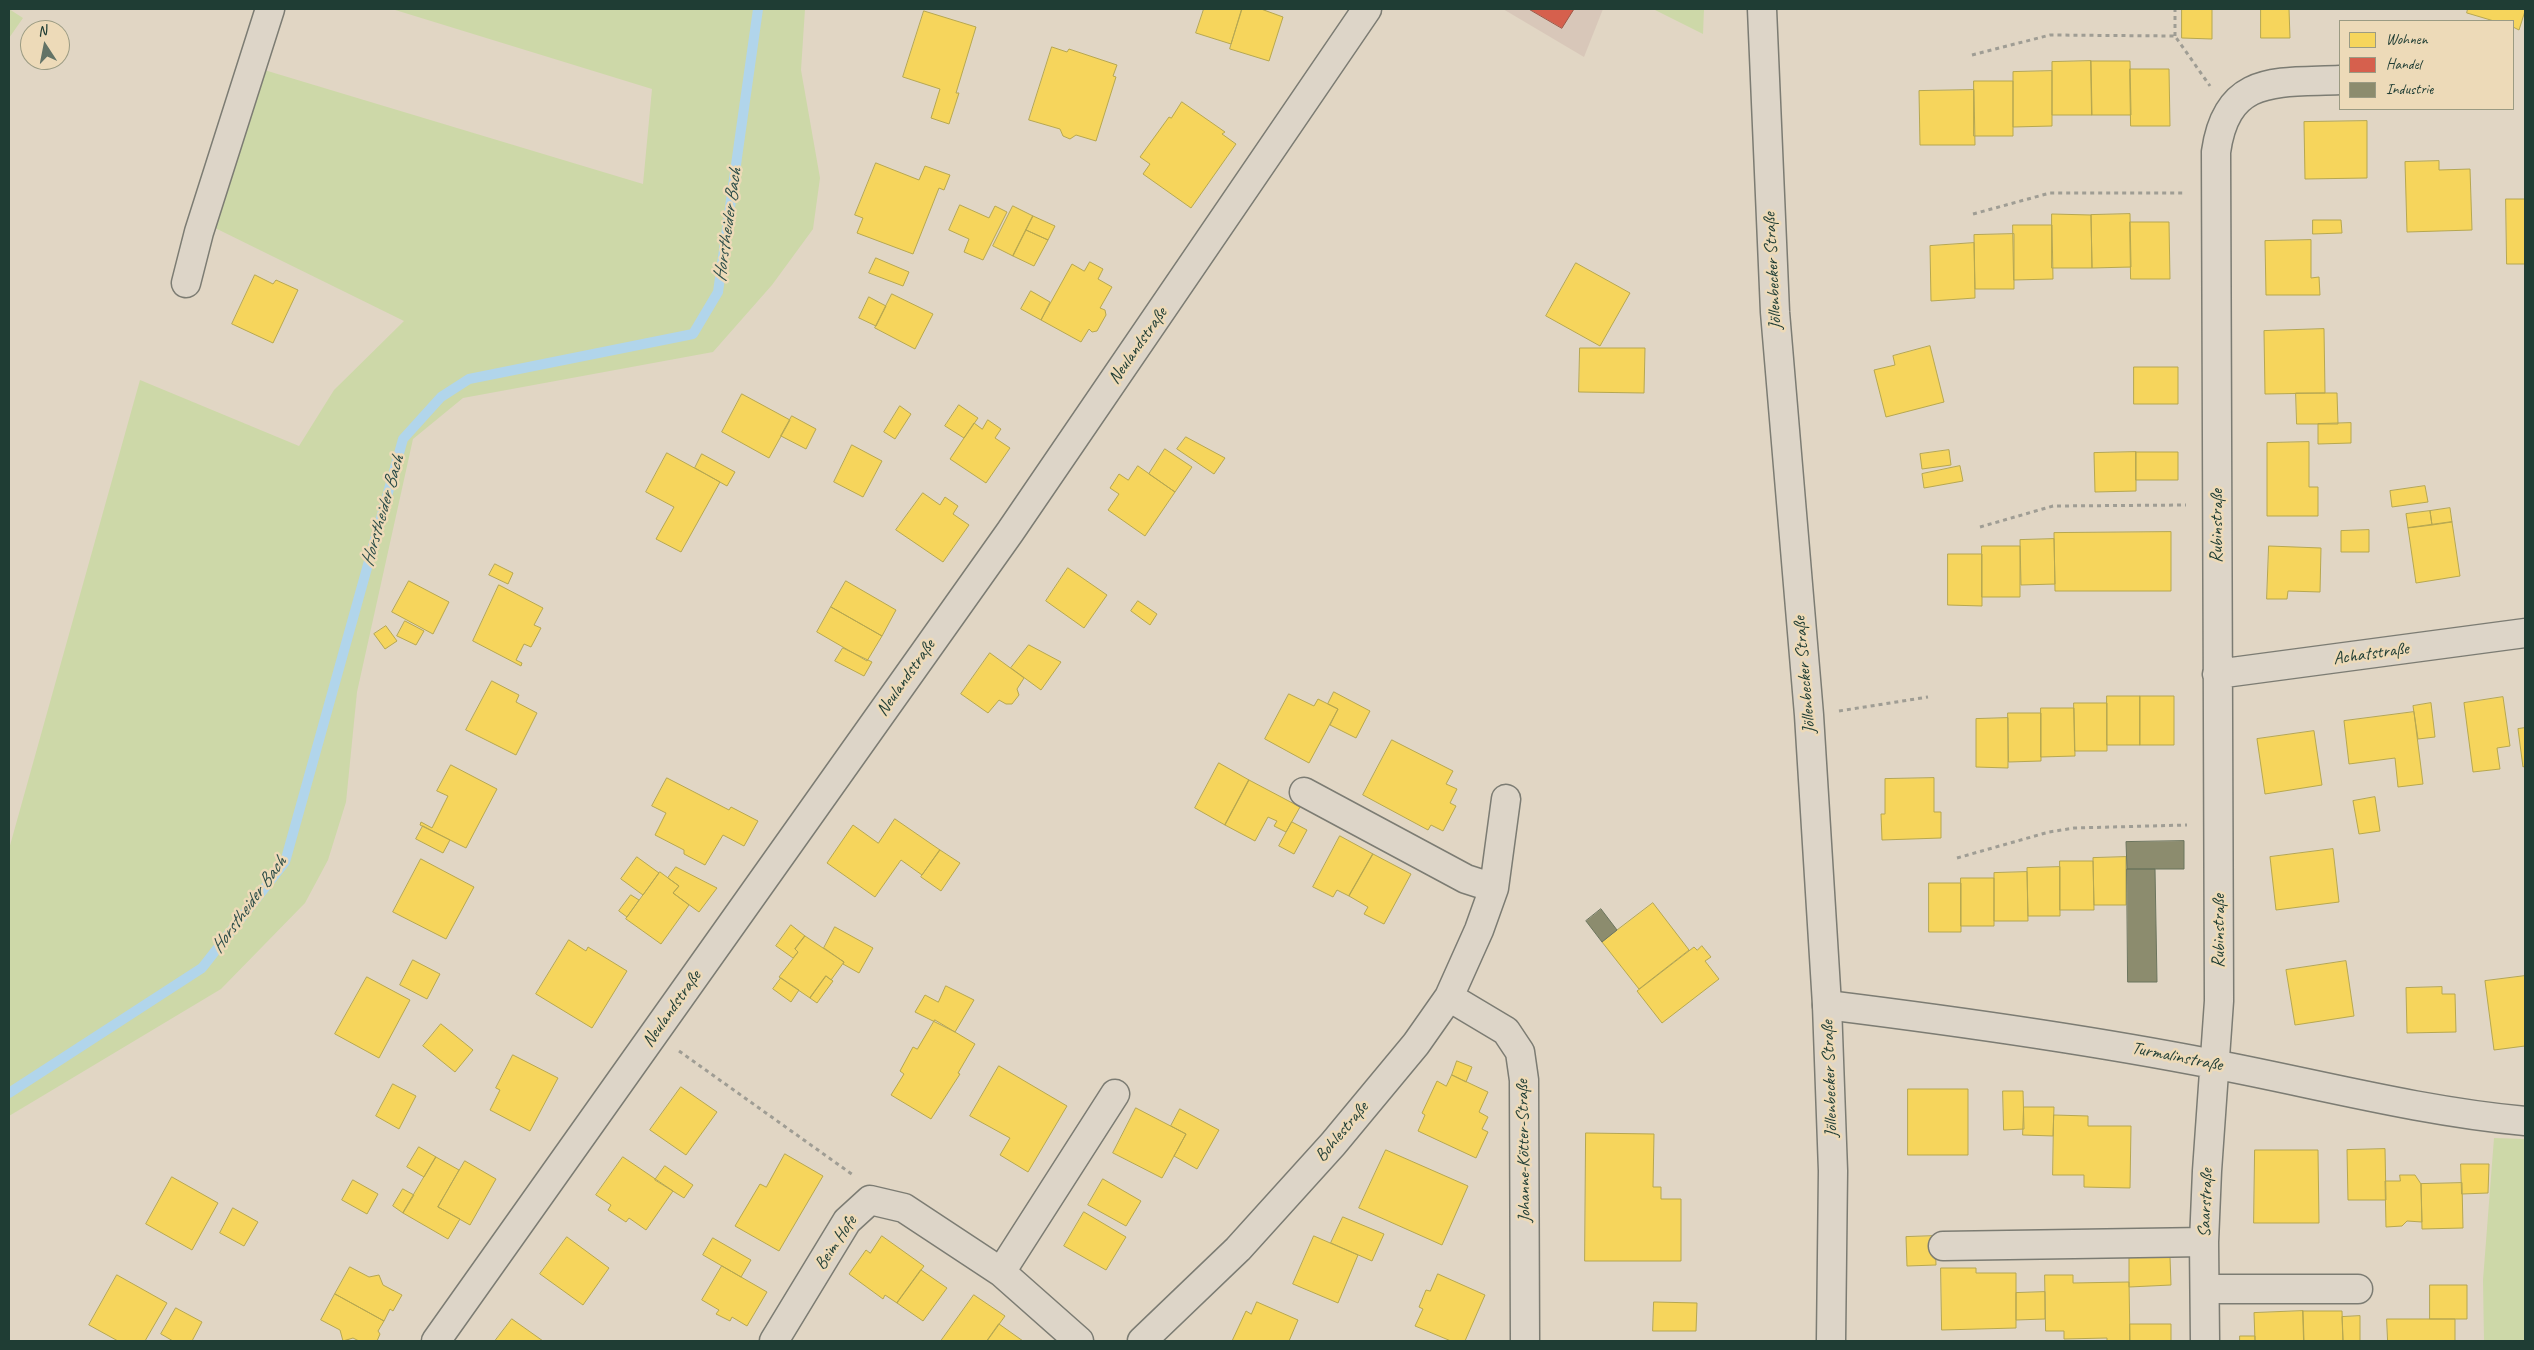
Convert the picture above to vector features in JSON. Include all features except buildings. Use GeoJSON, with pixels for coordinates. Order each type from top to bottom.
{"type":"FeatureCollection","features":[{"type":"Feature","properties":{"kind":"street"},"geometry":{"type":"LineString","coordinates":[[186,283],[199,232],[270,9]]}},
{"type":"Feature","properties":{"kind":"street","name":"Neulandstraße"},"geometry":{"type":"LineString","coordinates":[[436,1341],[1010,532],[1367,9]]}},
{"type":"Feature","properties":{"kind":"street","name":"Jöllenbecker Straße"},"geometry":{"type":"LineString","coordinates":[[1762,9],[1775,312],[1808,715],[1827,1005],[1833,1171],[1831,1341]]}},
{"type":"Feature","properties":{"kind":"street","name":"Rubinstraße"},"geometry":{"type":"LineString","coordinates":[[2214,1064],[2219,1001],[2216,152],[2219,129],[2227,112],[2244,94],[2271,83],[2339,80]]}},
{"type":"Feature","properties":{"kind":"street","name":"Achatstraße"},"geometry":{"type":"LineString","coordinates":[[2217,674],[2525,633]]}},
{"type":"Feature","properties":{"kind":"street"},"geometry":{"type":"LineString","coordinates":[[1304,792],[1466,878],[1494,888]]}},
{"type":"Feature","properties":{"kind":"street","name":"Bohlestraße"},"geometry":{"type":"LineString","coordinates":[[1142,1341],[1238,1249],[1320,1158],[1416,1044],[1449,997],[1479,930],[1494,888],[1506,799]]}},
{"type":"Feature","properties":{"kind":"street","name":"Johanne-Kötter-Straße"},"geometry":{"type":"LineString","coordinates":[[1449,997],[1506,1031],[1520,1052],[1524,1080],[1525,1341]]}},
{"type":"Feature","properties":{"kind":"street","name":"Turmalinstraße"},"geometry":{"type":"LineString","coordinates":[[1827,1005],[2095,1041],[2214,1064],[2381,1101],[2468,1116],[2525,1121]]}},
{"type":"Feature","properties":{"kind":"street","name":"Saarstraße"},"geometry":{"type":"LineString","coordinates":[[2205,1341],[2204,1242],[2214,1064]]}},
{"type":"Feature","properties":{"kind":"street"},"geometry":{"type":"LineString","coordinates":[[1002,1272],[1115,1094]]}},
{"type":"Feature","properties":{"kind":"street","name":"Beim Hofe"},"geometry":{"type":"LineString","coordinates":[[774,1341],[846,1221],[870,1200],[904,1208],[1002,1272],[1079,1341]]}},
{"type":"Feature","properties":{"kind":"street"},"geometry":{"type":"LineString","coordinates":[[1944,1246],[2204,1242]]}},
{"type":"Feature","properties":{"kind":"street"},"geometry":{"type":"LineString","coordinates":[[2205,1289],[2358,1288]]}},
{"type":"Feature","properties":{"kind":"path"},"geometry":{"type":"LineString","coordinates":[[2175,9],[2175,36],[2227,112]]}},
{"type":"Feature","properties":{"kind":"path"},"geometry":{"type":"LineString","coordinates":[[1972,55],[2050,35],[2175,36]]}},
{"type":"Feature","properties":{"kind":"path"},"geometry":{"type":"LineString","coordinates":[[1973,214],[2050,193],[2216,193]]}},
{"type":"Feature","properties":{"kind":"path"},"geometry":{"type":"LineString","coordinates":[[1980,527],[2053,506],[2217,505]]}},
{"type":"Feature","properties":{"kind":"path"},"geometry":{"type":"LineString","coordinates":[[1808,715],[1928,697]]}},
{"type":"Feature","properties":{"kind":"path"},"geometry":{"type":"LineString","coordinates":[[1957,858],[2049,832],[2074,828],[2218,824]]}},
{"type":"Feature","properties":{"kind":"path"},"geometry":{"type":"LineString","coordinates":[[655,1034],[847,1170],[862,1183],[870,1200]]}},
{"type":"Feature","properties":{"kind":"shaded area"},"geometry":{"type":"Polygon","coordinates":[[[1503,9],[1603,9],[1584,57],[1503,9]]]}},
{"type":"Feature","properties":{"kind":"green space"},"geometry":{"type":"Polygon","coordinates":[[[9,9],[23,18],[9,38],[9,9]]]}},
{"type":"Feature","properties":{"kind":"green space"},"geometry":{"type":"Polygon","coordinates":[[[392,9],[805,9],[801,70],[820,178],[813,229],[772,285],[713,352],[463,398],[413,439],[357,692],[346,802],[328,860],[305,903],[221,989],[9,1116],[9,849],[140,380],[299,446],[334,390],[404,321],[209,225],[251,66],[643,184],[652,89],[392,9]]]}},
{"type":"Feature","properties":{"kind":"green space"},"geometry":{"type":"Polygon","coordinates":[[[1653,9],[1704,9],[1703,34],[1653,9]]]}},
{"type":"Feature","properties":{"kind":"green space"},"geometry":{"type":"Polygon","coordinates":[[[2494,1138],[2525,1139],[2525,1341],[2484,1341],[2483,1280],[2494,1138]]]}},
{"type":"Feature","properties":{"kind":"waterway","name":"Horstheider Bach"},"geometry":{"type":"LineString","coordinates":[[9,1093],[202,968],[285,862],[403,439],[441,397],[469,379],[693,334],[718,292],[758,9]]}}]}
